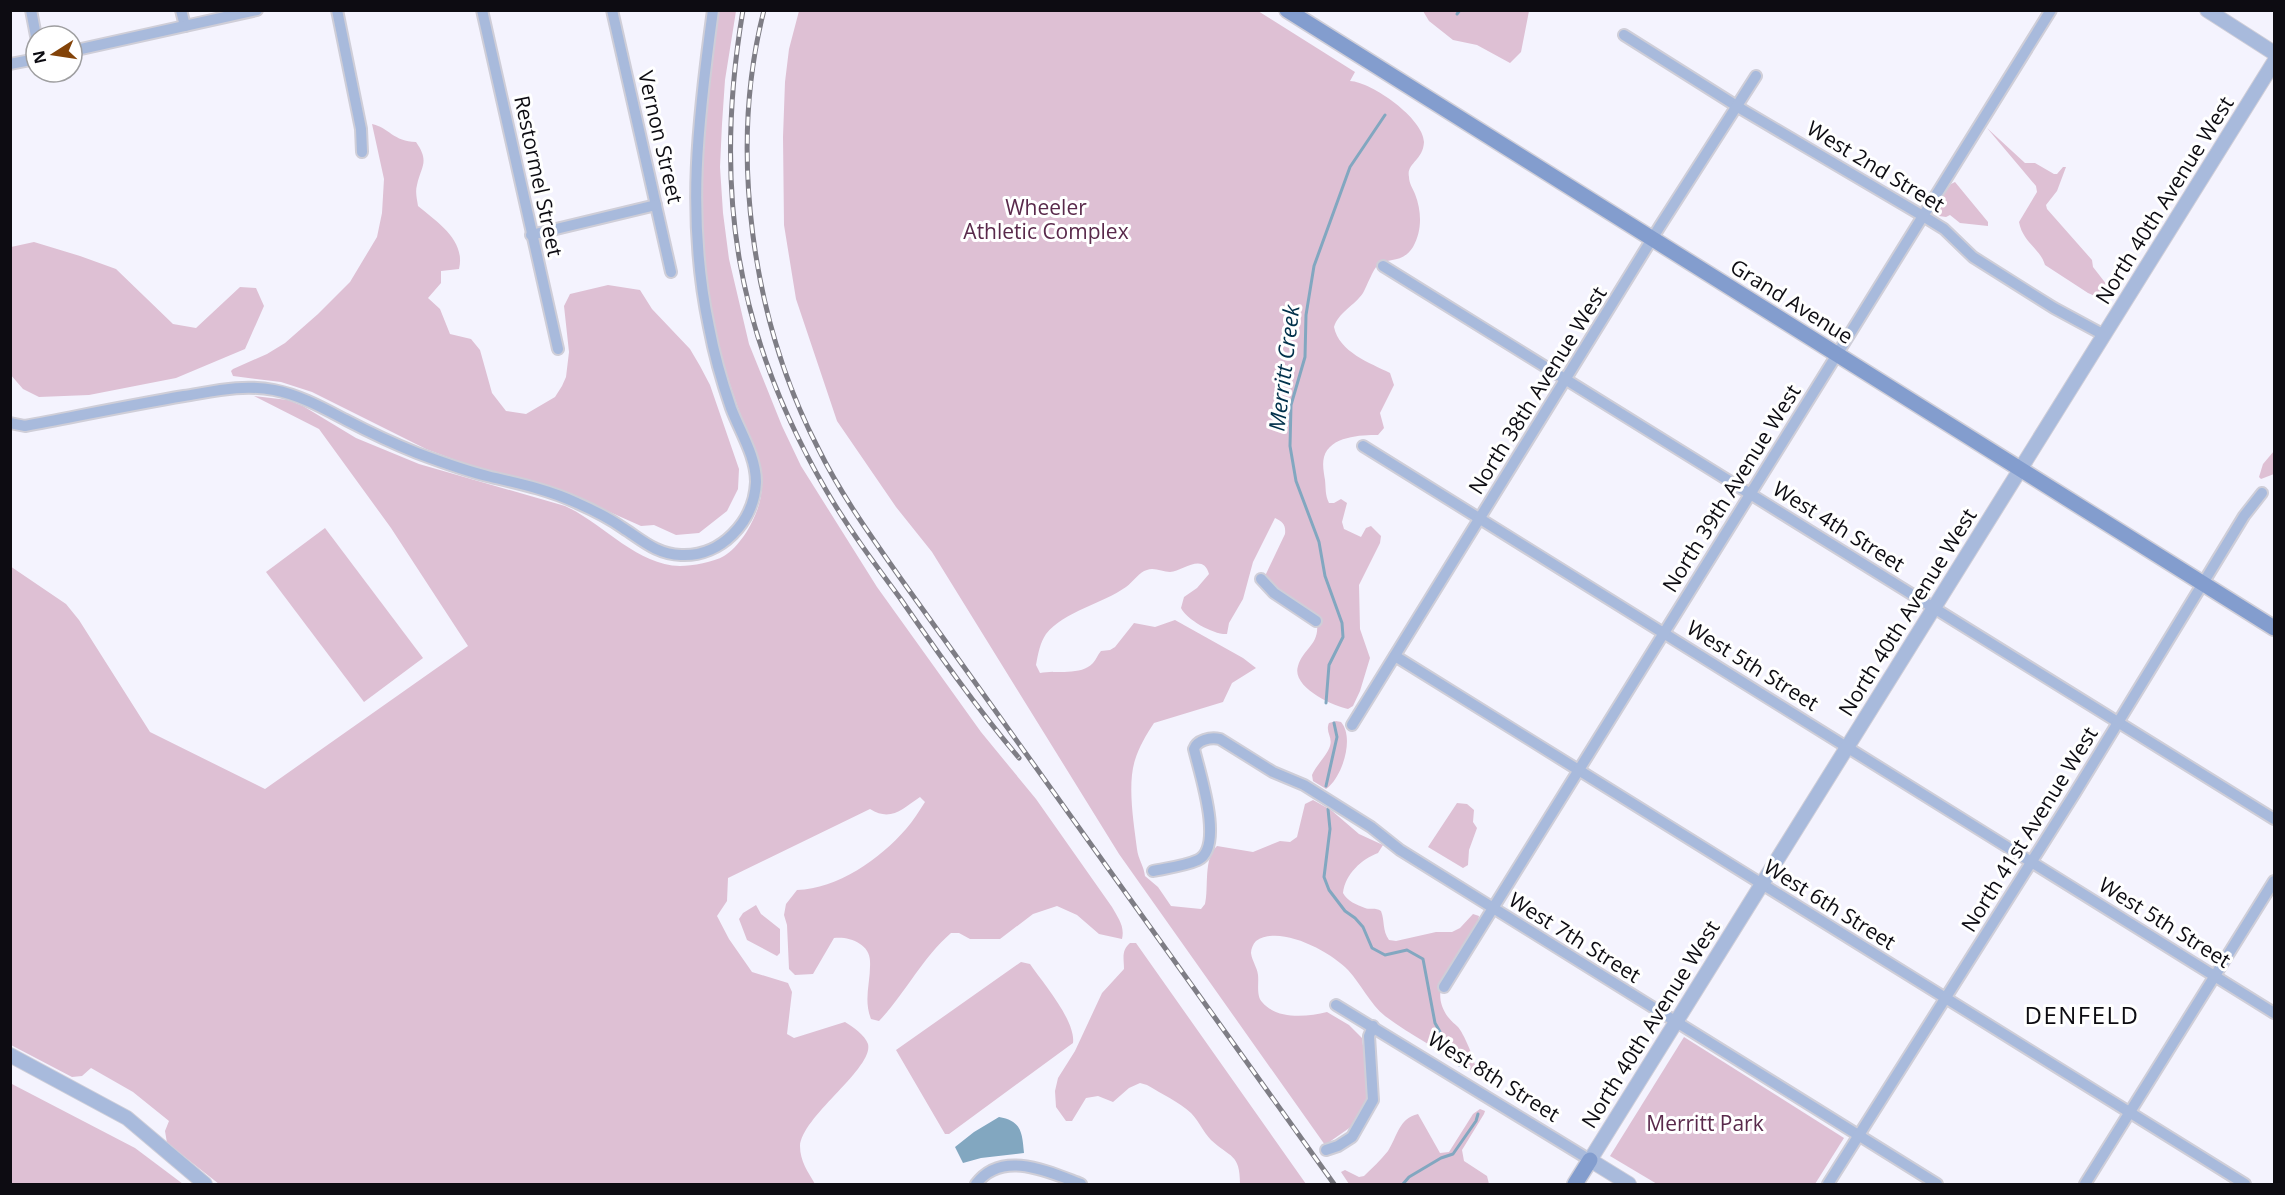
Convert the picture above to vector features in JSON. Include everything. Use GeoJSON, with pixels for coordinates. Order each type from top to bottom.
{"type":"FeatureCollection","features":[{"type":"Feature","properties":{"kind":"main road","name":"Grand Avenue"},"geometry":{"type":"LineString","coordinates":[[1287,10],[2274,628]]}},
{"type":"Feature","properties":{"kind":"main road","name":"North 40th Avenue West"},"geometry":{"type":"LineString","coordinates":[[1575,1185],[1590,1160]]}},
{"type":"Feature","properties":{"kind":"street"},"geometry":{"type":"LineString","coordinates":[[181,10],[185,26]]}},
{"type":"Feature","properties":{"kind":"street"},"geometry":{"type":"LineString","coordinates":[[84,48],[257,10]]}},
{"type":"Feature","properties":{"kind":"street"},"geometry":{"type":"LineString","coordinates":[[337,10],[361,129],[362,152]]}},
{"type":"Feature","properties":{"kind":"street","name":"Restormel Street"},"geometry":{"type":"LineString","coordinates":[[483,10],[531,236],[558,350]]}},
{"type":"Feature","properties":{"kind":"street","name":"Vernon Street"},"geometry":{"type":"LineString","coordinates":[[612,10],[671,272]]}},
{"type":"Feature","properties":{"kind":"street"},"geometry":{"type":"LineString","coordinates":[[10,423],[25,426],[236,387],[272,389],[306,399],[368,431],[420,454],[470,471],[532,486],[576,502],[617,524],[654,549],[685,555],[704,553],[715,548],[735,533],[742,523],[752,504],[756,482],[753,462],[722,377],[708,322],[699,264],[696,160],[700,105],[713,10]]}},
{"type":"Feature","properties":{"kind":"street","name":"North 39th Avenue West"},"geometry":{"type":"LineString","coordinates":[[1444,987],[2051,10]]}},
{"type":"Feature","properties":{"kind":"street"},"geometry":{"type":"LineString","coordinates":[[2207,10],[2274,53]]}},
{"type":"Feature","properties":{"kind":"street","name":"West 2nd Street"},"geometry":{"type":"LineString","coordinates":[[1624,35],[1944,229],[1973,257],[2054,308],[2104,335]]}},
{"type":"Feature","properties":{"kind":"street","name":"North 40th Avenue West"},"geometry":{"type":"LineString","coordinates":[[1590,1160],[2274,62]]}},
{"type":"Feature","properties":{"kind":"street","name":"North 38th Avenue West"},"geometry":{"type":"LineString","coordinates":[[1352,725],[1652,239],[1756,76]]}},
{"type":"Feature","properties":{"kind":"street"},"geometry":{"type":"LineString","coordinates":[[531,236],[656,205]]}},
{"type":"Feature","properties":{"kind":"street","name":"West 4th Street"},"geometry":{"type":"LineString","coordinates":[[1383,266],[2274,819]]}},
{"type":"Feature","properties":{"kind":"street","name":"West 5th Street"},"geometry":{"type":"LineString","coordinates":[[1363,446],[2274,1013]]}},
{"type":"Feature","properties":{"kind":"street","name":"North 41st Avenue West"},"geometry":{"type":"LineString","coordinates":[[1828,1185],[1946,1000],[2244,516],[2262,493]]}},
{"type":"Feature","properties":{"kind":"street"},"geometry":{"type":"LineString","coordinates":[[1261,579],[1274,593],[1316,621]]}},
{"type":"Feature","properties":{"kind":"street","name":"West 6th Street"},"geometry":{"type":"LineString","coordinates":[[1395,656],[2245,1185]]}},
{"type":"Feature","properties":{"kind":"street","name":"West 7th Street"},"geometry":{"type":"LineString","coordinates":[[1153,871],[1198,860],[1203,856],[1209,844],[1208,807],[1194,749],[1196,745],[1208,739],[1223,740],[1273,772],[1304,785],[1371,827],[1400,850],[1937,1185]]}},
{"type":"Feature","properties":{"kind":"street"},"geometry":{"type":"LineString","coordinates":[[2085,1185],[2274,880]]}},
{"type":"Feature","properties":{"kind":"street","name":"West 8th Street"},"geometry":{"type":"LineString","coordinates":[[1336,1005],[1629,1185]]}},
{"type":"Feature","properties":{"kind":"street"},"geometry":{"type":"LineString","coordinates":[[1326,1150],[1352,1137],[1373,1100],[1369,1036],[1373,1026]]}},
{"type":"Feature","properties":{"kind":"street"},"geometry":{"type":"LineString","coordinates":[[10,1055],[127,1118],[206,1185]]}},
{"type":"Feature","properties":{"kind":"street"},"geometry":{"type":"LineString","coordinates":[[976,1185],[988,1173],[1007,1166],[1022,1165],[1035,1167],[1081,1185]]}},
{"type":"Feature","properties":{"kind":"green space"},"geometry":{"type":"Polygon","coordinates":[[[719,11],[736,11],[725,80],[720,167],[729,259],[749,344],[782,426],[801,466],[877,587],[981,732],[1036,799],[1112,907],[1122,926],[1122,939],[1099,934],[1077,915],[1057,906],[1033,914],[1000,939],[970,939],[959,933],[951,933],[931,954],[879,1021],[871,1019],[867,997],[870,961],[863,946],[846,938],[834,938],[813,974],[795,975],[789,969],[787,925],[784,915],[786,904],[797,890],[827,884],[842,878],[884,851],[906,829],[925,802],[920,797],[890,814],[877,813],[870,809],[728,878],[727,901],[717,916],[729,939],[752,972],[788,983],[792,992],[787,1034],[794,1038],[845,1022],[862,1034],[868,1044],[867,1054],[860,1066],[812,1121],[804,1134],[800,1146],[801,1157],[815,1184],[219,1184],[167,1143],[165,1131],[169,1121],[133,1092],[91,1068],[82,1076],[72,1077],[11,1045],[10,566],[66,604],[79,620],[150,732],[265,789],[468,646],[391,528],[319,429],[254,396],[288,400],[303,406],[356,438],[419,464],[565,506],[634,551],[664,564],[680,566],[703,563],[720,558],[731,551],[753,521],[762,483],[755,449],[737,405],[720,350],[703,251],[700,207],[701,141],[719,11]]]}},
{"type":"Feature","properties":{"kind":"green space","name":"Wheeler Athletic Complex"},"geometry":{"type":"Polygon","coordinates":[[[799,11],[1258,11],[1355,72],[1350,81],[1383,95],[1416,123],[1424,142],[1421,154],[1409,172],[1420,214],[1416,241],[1404,256],[1378,265],[1363,293],[1339,317],[1334,327],[1337,336],[1349,350],[1356,356],[1390,373],[1394,385],[1380,413],[1384,428],[1378,435],[1355,436],[1339,441],[1327,450],[1323,460],[1329,503],[1341,499],[1347,503],[1342,522],[1344,529],[1361,537],[1366,528],[1371,526],[1381,536],[1380,543],[1359,585],[1360,629],[1370,658],[1353,706],[1348,709],[1324,700],[1307,688],[1298,674],[1298,666],[1317,634],[1316,619],[1270,587],[1265,576],[1285,534],[1283,524],[1275,518],[1253,562],[1243,599],[1229,623],[1227,634],[1201,626],[1181,608],[1184,597],[1197,588],[1209,574],[1202,564],[1192,564],[1170,572],[1150,569],[1141,573],[1129,585],[1116,593],[1063,619],[1054,626],[1042,641],[1036,665],[1040,673],[1082,670],[1093,663],[1101,651],[1115,647],[1134,623],[1155,627],[1175,620],[1243,658],[1256,668],[1232,683],[1223,702],[1154,723],[1143,741],[1133,770],[1131,793],[1138,853],[1145,876],[1158,887],[1171,906],[1201,909],[1205,904],[1210,858],[1217,846],[1253,852],[1280,841],[1290,842],[1297,837],[1305,804],[1313,800],[1331,810],[1359,834],[1383,845],[1378,853],[1355,868],[1344,886],[1343,893],[1356,904],[1381,911],[1385,933],[1389,940],[1396,941],[1436,932],[1452,932],[1460,928],[1473,914],[1479,916],[1478,922],[1442,982],[1440,999],[1448,1017],[1460,1030],[1470,1051],[1475,1065],[1471,1070],[1385,1016],[1348,970],[1330,955],[1305,942],[1291,938],[1266,937],[1256,941],[1251,953],[1258,975],[1259,996],[1268,1008],[1293,1016],[1327,1012],[1349,1025],[1362,1038],[1369,1092],[1366,1104],[1355,1124],[1325,1145],[1119,854],[932,552],[896,507],[837,421],[796,299],[784,225],[785,82],[789,49],[799,11]]]}},
{"type":"Feature","properties":{"kind":"green space"},"geometry":{"type":"Polygon","coordinates":[[[1423,11],[1529,11],[1521,52],[1510,63],[1477,45],[1453,40],[1429,21],[1423,11]]]}},
{"type":"Feature","properties":{"kind":"green space"},"geometry":{"type":"Polygon","coordinates":[[[372,124],[402,140],[416,142],[423,154],[423,164],[416,188],[418,206],[448,233],[458,249],[460,259],[459,269],[441,271],[441,283],[428,298],[440,309],[450,334],[471,339],[480,350],[492,393],[506,411],[526,414],[555,397],[562,386],[566,377],[569,352],[564,306],[570,294],[608,285],[640,290],[652,309],[690,349],[710,385],[739,469],[738,489],[727,511],[699,533],[676,535],[654,525],[641,526],[565,492],[466,464],[426,449],[312,392],[281,382],[233,376],[231,371],[233,369],[285,343],[318,314],[350,282],[377,237],[382,213],[384,179],[372,124]]]}},
{"type":"Feature","properties":{"kind":"green space"},"geometry":{"type":"Polygon","coordinates":[[[1987,128],[2025,163],[2035,163],[2054,174],[2066,167],[2057,191],[2046,205],[2047,209],[2092,260],[2093,267],[2107,285],[2110,294],[2104,300],[2088,293],[2045,265],[2043,259],[2024,235],[2019,222],[2037,192],[2036,186],[1987,128]]]}},
{"type":"Feature","properties":{"kind":"green space"},"geometry":{"type":"Polygon","coordinates":[[[1955,182],[1988,222],[1988,226],[1960,223],[1950,215],[1939,216],[1940,200],[1955,182]]]}},
{"type":"Feature","properties":{"kind":"green space"},"geometry":{"type":"Polygon","coordinates":[[[34,242],[116,269],[173,324],[196,328],[240,287],[256,288],[264,306],[245,349],[176,378],[89,395],[39,397],[23,389],[10,374],[11,247],[34,242]]]}},
{"type":"Feature","properties":{"kind":"green space"},"geometry":{"type":"Polygon","coordinates":[[[2274,451],[2274,474],[2261,479],[2259,477],[2263,464],[2274,451]]]}},
{"type":"Feature","properties":{"kind":"green space"},"geometry":{"type":"Polygon","coordinates":[[[325,528],[423,658],[364,702],[266,572],[325,528]]]}},
{"type":"Feature","properties":{"kind":"green space"},"geometry":{"type":"Polygon","coordinates":[[[1341,722],[1345,729],[1347,747],[1337,776],[1326,789],[1313,781],[1312,775],[1330,746],[1329,723],[1341,722]]]}},
{"type":"Feature","properties":{"kind":"green space"},"geometry":{"type":"Polygon","coordinates":[[[1457,803],[1467,804],[1474,810],[1473,822],[1477,828],[1469,850],[1468,865],[1463,868],[1428,847],[1457,803]]]}},
{"type":"Feature","properties":{"kind":"green space"},"geometry":{"type":"Polygon","coordinates":[[[756,905],[761,914],[780,929],[780,953],[777,956],[747,940],[739,919],[743,913],[756,905]]]}},
{"type":"Feature","properties":{"kind":"green space"},"geometry":{"type":"Polygon","coordinates":[[[1130,943],[1136,943],[1306,1184],[1240,1184],[1236,1161],[1211,1140],[1191,1113],[1170,1098],[1140,1083],[1129,1088],[1113,1102],[1098,1096],[1086,1098],[1072,1121],[1066,1121],[1056,1107],[1055,1091],[1058,1078],[1075,1051],[1102,993],[1124,969],[1124,952],[1130,943]]]}},
{"type":"Feature","properties":{"kind":"green space"},"geometry":{"type":"Polygon","coordinates":[[[1021,962],[1030,964],[1057,1002],[1073,1034],[1073,1043],[949,1134],[945,1134],[896,1050],[1021,962]]]}},
{"type":"Feature","properties":{"kind":"green space","name":"Merritt Park"},"geometry":{"type":"Polygon","coordinates":[[[1684,1037],[1844,1138],[1815,1184],[1657,1184],[1610,1156],[1684,1037]]]}},
{"type":"Feature","properties":{"kind":"green space"},"geometry":{"type":"Polygon","coordinates":[[[10,1083],[135,1148],[183,1184],[11,1184],[10,1083]]]}},
{"type":"Feature","properties":{"kind":"green space"},"geometry":{"type":"Polygon","coordinates":[[[1480,1109],[1485,1111],[1484,1114],[1462,1150],[1464,1161],[1487,1176],[1489,1184],[1349,1184],[1341,1172],[1345,1170],[1359,1177],[1364,1176],[1388,1151],[1403,1124],[1418,1114],[1440,1153],[1449,1152],[1473,1114],[1480,1109]]]}},
{"type":"Feature","properties":{"kind":"water"},"geometry":{"type":"Polygon","coordinates":[[[999,1117],[1012,1122],[1019,1129],[1024,1153],[981,1158],[963,1163],[955,1147],[999,1117]]]}},
{"type":"Feature","properties":{"kind":"waterway","name":"Merritt Creek"},"geometry":{"type":"LineString","coordinates":[[1457,14],[1460,10]]}},
{"type":"Feature","properties":{"kind":"waterway","name":"Merritt Creek"},"geometry":{"type":"LineString","coordinates":[[1326,703],[1329,665],[1343,637],[1342,623],[1325,576],[1319,542],[1296,481],[1290,446],[1291,405],[1305,357],[1306,315],[1314,266],[1350,167],[1385,115]]}},
{"type":"Feature","properties":{"kind":"waterway","name":"Merritt Creek"},"geometry":{"type":"LineString","coordinates":[[1326,786],[1337,737],[1334,723]]}},
{"type":"Feature","properties":{"kind":"waterway","name":"Merritt Creek"},"geometry":{"type":"LineString","coordinates":[[1328,809],[1330,829],[1324,877],[1329,890],[1345,911],[1363,927],[1372,948],[1385,955],[1407,950],[1423,959],[1435,1023],[1459,1065]]}},
{"type":"Feature","properties":{"kind":"waterway","name":"Merritt Creek"},"geometry":{"type":"LineString","coordinates":[[1403,1184],[1409,1177],[1441,1158],[1453,1154],[1476,1121],[1478,1114]]}},
{"type":"Feature","properties":{"kind":"railway"},"geometry":{"type":"LineString","coordinates":[[743,10],[734,75],[731,138],[732,199],[739,258],[752,316],[770,374],[795,432],[843,518],[958,680],[1019,758]]}},
{"type":"Feature","properties":{"kind":"railway"},"geometry":{"type":"LineString","coordinates":[[764,10],[753,64],[748,120],[748,177],[753,234],[762,290],[777,345],[795,398],[818,448],[846,499],[901,579],[1334,1184]]}},
{"type":"Feature","properties":{"kind":"district","name":"DENFELD"},"geometry":{"type":"Point","coordinates":[2082,1014]}}]}
